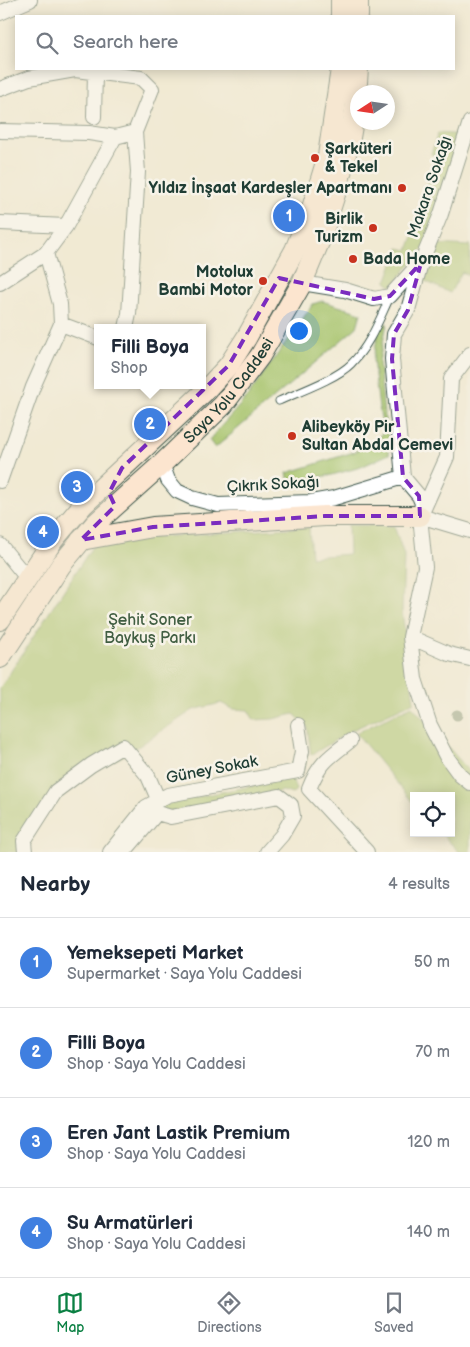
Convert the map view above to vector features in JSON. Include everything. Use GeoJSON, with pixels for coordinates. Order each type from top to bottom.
{"type":"FeatureCollection","features":[{"type":"Feature","properties":{"kind":"main road"},"geometry":{"type":"LineString","coordinates":[[341,0],[341,15]]}},
{"type":"Feature","properties":{"kind":"main road"},"geometry":{"type":"LineString","coordinates":[[358,0],[358,15]]}},
{"type":"Feature","properties":{"kind":"main road","name":"Saya Yolu Caddesi"},"geometry":{"type":"LineString","coordinates":[[0,620],[54,539],[83,505],[203,394],[228,365],[247,337],[295,250],[312,205],[328,156],[341,70]]}},
{"type":"Feature","properties":{"kind":"main road","name":"Saya Yolu Caddesi"},"geometry":{"type":"LineString","coordinates":[[0,658],[61,565],[81,540],[95,524],[162,464],[223,405],[260,356],[302,283],[322,234],[340,179],[349,143],[355,109],[358,70]]}},
{"type":"Feature","properties":{"kind":"main road"},"geometry":{"type":"LineString","coordinates":[[279,278],[302,283]]}},
{"type":"Feature","properties":{"kind":"main road"},"geometry":{"type":"LineString","coordinates":[[122,468],[109,493],[115,506],[132,520],[153,527]]}},
{"type":"Feature","properties":{"kind":"main road"},"geometry":{"type":"LineString","coordinates":[[81,540],[153,527],[325,516],[420,516]]}},
{"type":"Feature","properties":{"kind":"street"},"geometry":{"type":"LineString","coordinates":[[0,13],[30,0]]}},
{"type":"Feature","properties":{"kind":"street"},"geometry":{"type":"LineString","coordinates":[[0,89],[28,78],[75,70],[140,78],[152,90],[135,132],[138,172],[127,324]]}},
{"type":"Feature","properties":{"kind":"street"},"geometry":{"type":"LineString","coordinates":[[94,117],[95,72]]}},
{"type":"Feature","properties":{"kind":"street","name":"Makara Sokağı"},"geometry":{"type":"LineString","coordinates":[[421,263],[442,214],[470,122]]}},
{"type":"Feature","properties":{"kind":"street"},"geometry":{"type":"LineString","coordinates":[[0,131],[89,133],[115,137],[135,132]]}},
{"type":"Feature","properties":{"kind":"street"},"geometry":{"type":"LineString","coordinates":[[0,283],[46,253],[66,226],[115,137]]}},
{"type":"Feature","properties":{"kind":"street"},"geometry":{"type":"LineString","coordinates":[[0,224],[66,226]]}},
{"type":"Feature","properties":{"kind":"street"},"geometry":{"type":"LineString","coordinates":[[0,481],[33,387],[61,324],[60,304],[46,253]]}},
{"type":"Feature","properties":{"kind":"street"},"geometry":{"type":"LineString","coordinates":[[302,283],[345,290],[374,298],[390,296],[421,263]]}},
{"type":"Feature","properties":{"kind":"street"},"geometry":{"type":"LineString","coordinates":[[421,263],[408,310],[394,334],[392,359],[403,477],[419,496],[422,503],[420,516],[425,567],[410,637],[414,679],[430,725],[446,756],[460,775],[470,783]]}},
{"type":"Feature","properties":{"kind":"street"},"geometry":{"type":"LineString","coordinates":[[61,324],[94,336]]}},
{"type":"Feature","properties":{"kind":"street"},"geometry":{"type":"LineString","coordinates":[[420,516],[447,457],[452,379],[470,354]]}},
{"type":"Feature","properties":{"kind":"street","name":"Çıkrık Sokağı"},"geometry":{"type":"LineString","coordinates":[[162,464],[168,480],[177,491],[192,498],[218,505],[311,502],[334,498],[403,477]]}},
{"type":"Feature","properties":{"kind":"street"},"geometry":{"type":"LineString","coordinates":[[420,516],[470,531]]}},
{"type":"Feature","properties":{"kind":"street"},"geometry":{"type":"LineString","coordinates":[[0,545],[27,578]]}},
{"type":"Feature","properties":{"kind":"street"},"geometry":{"type":"LineString","coordinates":[[410,637],[449,654],[470,659]]}},
{"type":"Feature","properties":{"kind":"street","name":"Güney Sokak"},"geometry":{"type":"LineString","coordinates":[[110,852],[146,807],[158,799],[168,795],[298,771],[302,751],[298,725]]}},
{"type":"Feature","properties":{"kind":"street"},"geometry":{"type":"LineString","coordinates":[[350,741],[327,759],[315,774],[309,789],[366,852]]}},
{"type":"Feature","properties":{"kind":"street"},"geometry":{"type":"LineString","coordinates":[[25,852],[24,841],[56,791],[91,765],[123,746],[148,776],[158,799]]}},
{"type":"Feature","properties":{"kind":"street"},"geometry":{"type":"LineString","coordinates":[[124,852],[157,813],[171,817],[279,796],[291,805],[293,816],[282,835],[267,852]]}},
{"type":"Feature","properties":{"kind":"lane"},"geometry":{"type":"LineString","coordinates":[[279,401],[350,365],[364,349],[374,332],[390,296]]}},
{"type":"Feature","properties":{"kind":"highlighted area"},"geometry":{"type":"Polygon","coordinates":[[[421,263],[408,310],[394,334],[392,359],[403,477],[419,496],[420,516],[325,516],[153,527],[81,540],[115,506],[109,493],[122,468],[229,365],[279,278],[374,299],[390,296],[421,263]]]}},
{"type":"Feature","properties":{"kind":"green space"},"geometry":{"type":"Polygon","coordinates":[[[438,133],[465,135],[426,245],[392,287],[386,282],[399,248],[408,250],[421,215],[418,214],[429,180],[432,181],[439,156],[431,154],[438,133]]]}},
{"type":"Feature","properties":{"kind":"green space"},"geometry":{"type":"Polygon","coordinates":[[[437,244],[469,246],[470,244],[470,276],[462,272],[450,293],[425,281],[437,244]]]}},
{"type":"Feature","properties":{"kind":"green space"},"geometry":{"type":"Polygon","coordinates":[[[322,301],[361,313],[357,327],[215,448],[209,440],[248,396],[313,304],[322,301]]]}},
{"type":"Feature","properties":{"kind":"green space"},"geometry":{"type":"Polygon","coordinates":[[[387,323],[379,362],[384,415],[390,443],[389,454],[361,467],[332,475],[289,481],[287,473],[354,452],[373,443],[384,431],[373,359],[379,328],[387,323]]]}},
{"type":"Feature","properties":{"kind":"green space","name":"Şehit Soner Baykuş Parkı"},"geometry":{"type":"Polygon","coordinates":[[[348,525],[394,526],[404,555],[402,611],[414,702],[352,730],[311,755],[307,726],[294,714],[273,719],[254,720],[248,710],[233,709],[221,703],[193,710],[127,754],[77,780],[35,823],[22,852],[0,852],[0,688],[96,541],[309,527],[311,557],[349,554],[348,525]]]}},
{"type":"Feature","properties":{"kind":"green space"},"geometry":{"type":"Polygon","coordinates":[[[412,706],[470,772],[470,852],[459,852],[445,837],[455,837],[455,792],[410,792],[410,799],[356,733],[412,706]]]}},
{"type":"Feature","properties":{"kind":"green space"},"geometry":{"type":"Polygon","coordinates":[[[292,778],[296,790],[292,794],[283,791],[169,812],[156,805],[292,778]]]}},
{"type":"Feature","properties":{"kind":"place","name":"Şarküteri & Tekel"},"geometry":{"type":"Point","coordinates":[315,158]}},
{"type":"Feature","properties":{"kind":"place","name":"Yıldız İnşaat Kardeşler Apartmanı"},"geometry":{"type":"Point","coordinates":[402,188]}},
{"type":"Feature","properties":{"kind":"place","name":"Yemeksepeti Market"},"geometry":{"type":"Point","coordinates":[289,216]}},
{"type":"Feature","properties":{"kind":"place","name":"Birlik Turizm"},"geometry":{"type":"Point","coordinates":[373,228]}},
{"type":"Feature","properties":{"kind":"place","name":"Bada Home"},"geometry":{"type":"Point","coordinates":[353,259]}},
{"type":"Feature","properties":{"kind":"place","name":"Motolux Bambi Motor"},"geometry":{"type":"Point","coordinates":[263,281]}},
{"type":"Feature","properties":{"kind":"place","name":"Filli Boya"},"geometry":{"type":"Point","coordinates":[150,424]}},
{"type":"Feature","properties":{"kind":"place","name":"Alibeyköy Pir Sultan Abdal Cemevi"},"geometry":{"type":"Point","coordinates":[292,436]}},
{"type":"Feature","properties":{"kind":"place","name":"Eren Jant Lastik Premium"},"geometry":{"type":"Point","coordinates":[77,487]}},
{"type":"Feature","properties":{"kind":"place","name":"Su Armatürleri"},"geometry":{"type":"Point","coordinates":[43,532]}}]}
